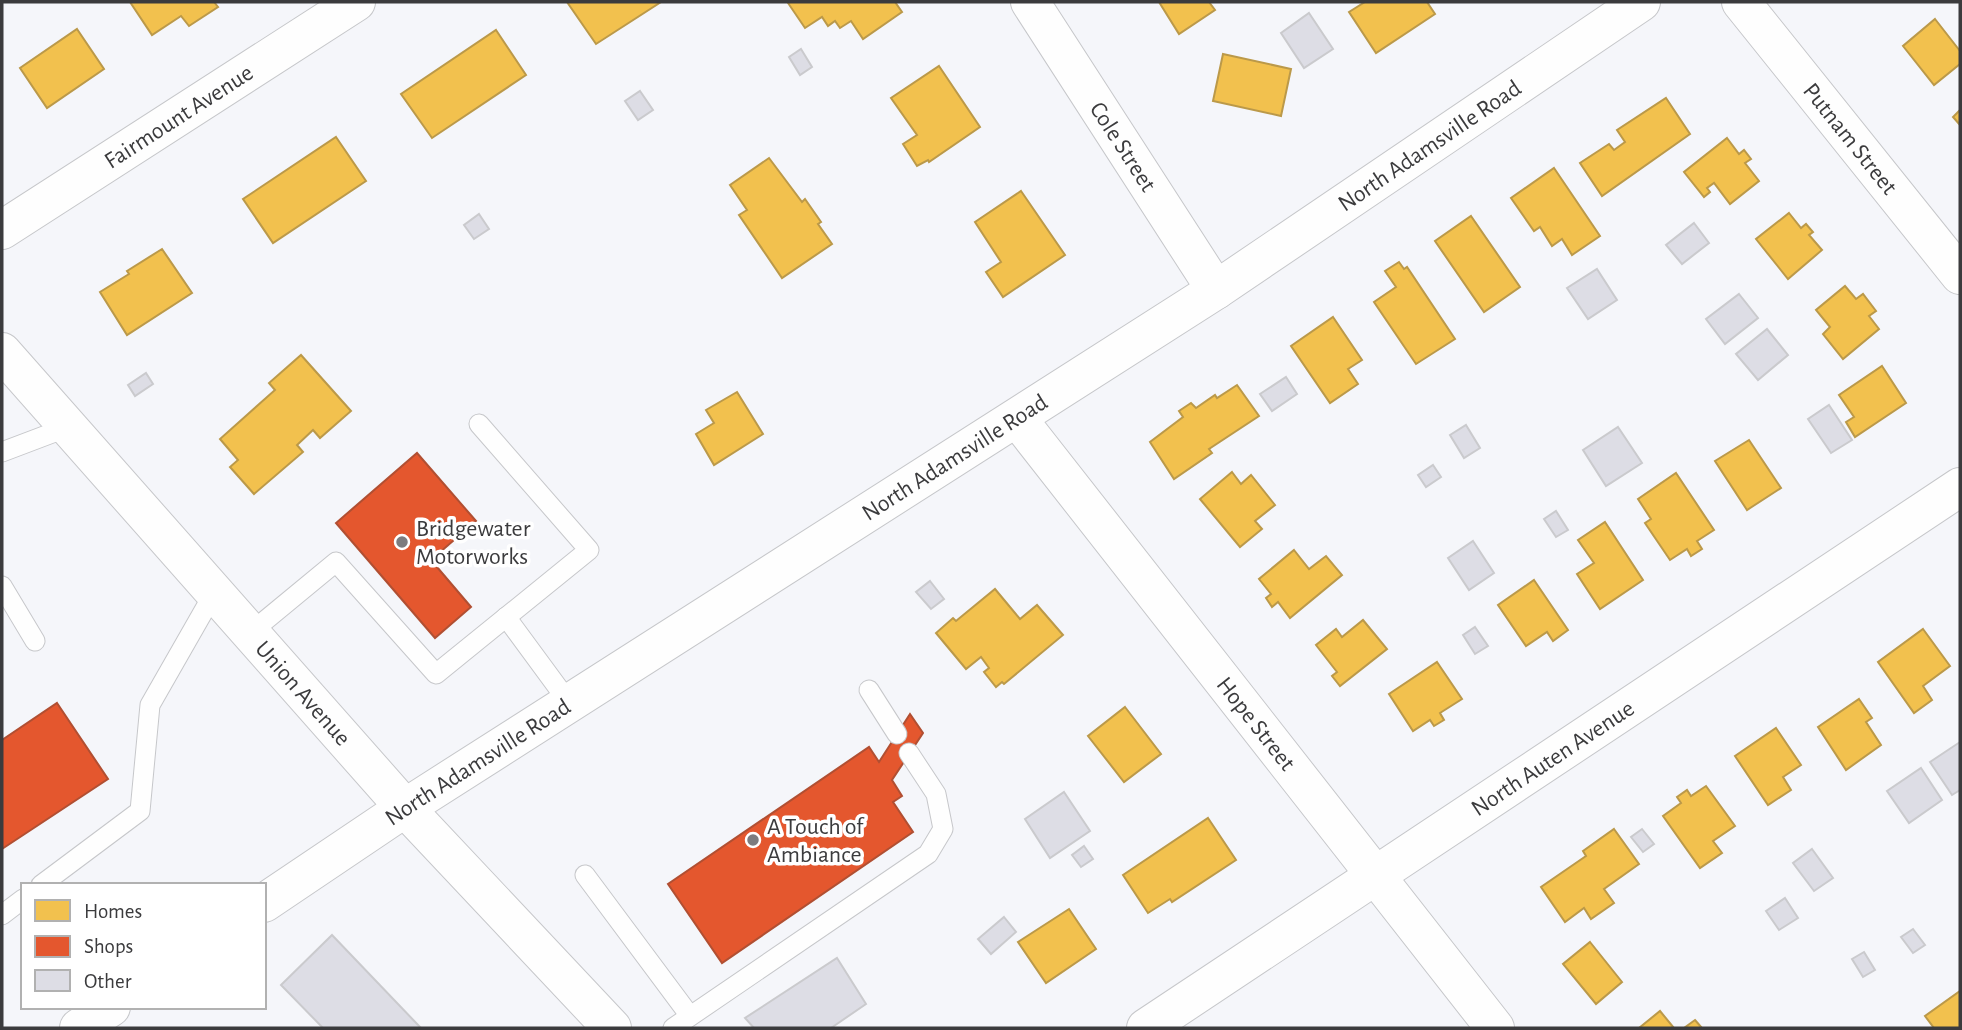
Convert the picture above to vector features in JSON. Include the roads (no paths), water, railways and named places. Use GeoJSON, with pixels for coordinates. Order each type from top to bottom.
{"type":"FeatureCollection","features":[{"type":"Feature","properties":{"kind":"street","name":"Fairmount Avenue"},"geometry":{"type":"LineString","coordinates":[[2,230],[356,2]]}},
{"type":"Feature","properties":{"kind":"street","name":"Cole Street"},"geometry":{"type":"LineString","coordinates":[[1030,2],[1216,290]]}},
{"type":"Feature","properties":{"kind":"street","name":"North Adamsville Road"},"geometry":{"type":"LineString","coordinates":[[266,902],[405,808],[1216,290],[1641,2]]}},
{"type":"Feature","properties":{"kind":"street","name":"Putnam Street"},"geometry":{"type":"LineString","coordinates":[[1741,2],[1960,275]]}},
{"type":"Feature","properties":{"kind":"street","name":"Union Avenue"},"geometry":{"type":"LineString","coordinates":[[5,365],[68,427],[405,808],[612,1028]]}},
{"type":"Feature","properties":{"kind":"street","name":"Hope Street"},"geometry":{"type":"LineString","coordinates":[[1017,418],[1495,1028]]}},
{"type":"Feature","properties":{"kind":"street","name":"North Auten Avenue"},"geometry":{"type":"LineString","coordinates":[[1146,1028],[1960,487]]}},
{"type":"Feature","properties":{"kind":"street"},"geometry":{"type":"LineString","coordinates":[[79,1028],[108,1009]]}},
{"type":"Feature","properties":{"kind":"lane"},"geometry":{"type":"LineString","coordinates":[[250,633],[336,562],[436,674],[589,550],[479,424]]}},
{"type":"Feature","properties":{"kind":"lane"},"geometry":{"type":"LineString","coordinates":[[2,452],[68,427]]}},
{"type":"Feature","properties":{"kind":"lane"},"geometry":{"type":"LineString","coordinates":[[2,586],[35,641]]}},
{"type":"Feature","properties":{"kind":"lane"},"geometry":{"type":"LineString","coordinates":[[44,883],[140,811],[150,705],[214,593]]}},
{"type":"Feature","properties":{"kind":"lane"},"geometry":{"type":"LineString","coordinates":[[506,617],[570,704]]}},
{"type":"Feature","properties":{"kind":"lane"},"geometry":{"type":"LineString","coordinates":[[869,690],[897,734]]}},
{"type":"Feature","properties":{"kind":"lane"},"geometry":{"type":"LineString","coordinates":[[673,1028],[928,854],[943,830],[936,794],[909,753]]}},
{"type":"Feature","properties":{"kind":"lane"},"geometry":{"type":"LineString","coordinates":[[585,875],[690,1016]]}},
{"type":"Feature","properties":{"kind":"lane"},"geometry":{"type":"LineString","coordinates":[[2,915],[21,901]]}},
{"type":"Feature","properties":{"kind":"place","name":"Bridgewater Motorworks"},"geometry":{"type":"Point","coordinates":[402,542]}},
{"type":"Feature","properties":{"kind":"place","name":"A Touch of Ambiance"},"geometry":{"type":"Point","coordinates":[753,840]}}]}
